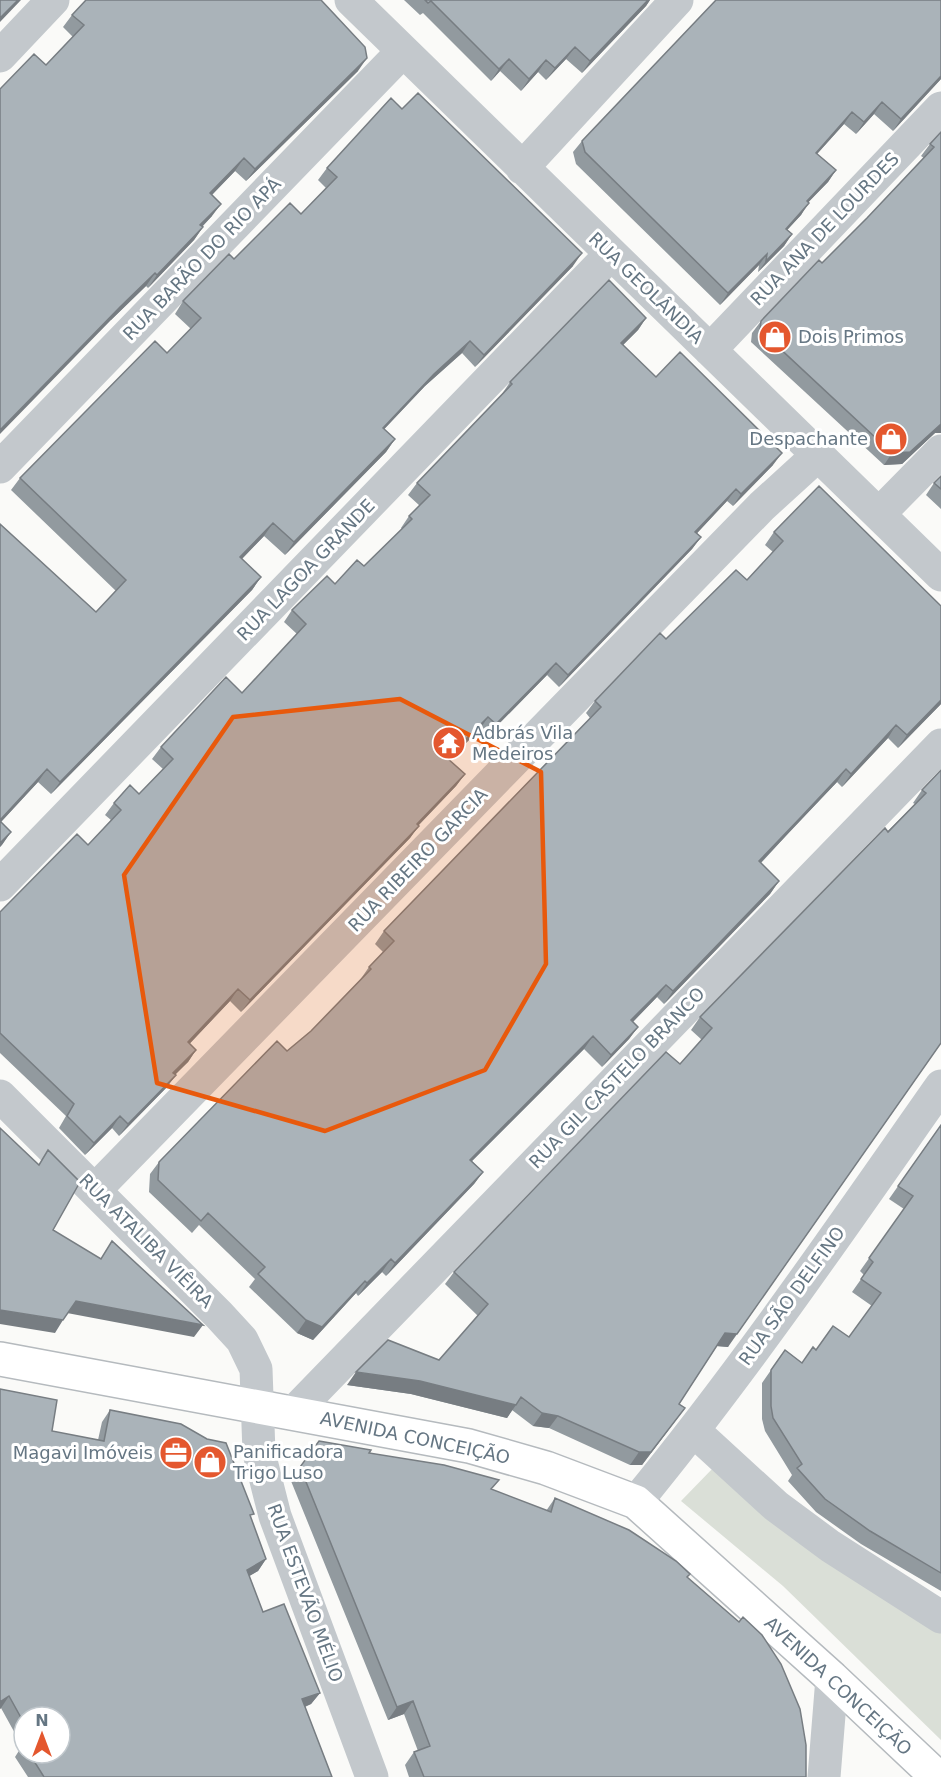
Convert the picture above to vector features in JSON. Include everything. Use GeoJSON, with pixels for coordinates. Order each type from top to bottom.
{"type":"FeatureCollection","features":[{"type":"Feature","properties":{"kind":"main road","name":"AVENIDA CONCEIÇÃO"},"geometry":{"type":"LineString","coordinates":[[0,1359],[469,1446],[546,1468],[636,1502],[832,1678],[937,1777]]}},
{"type":"Feature","properties":{"kind":"street"},"geometry":{"type":"LineString","coordinates":[[0,56],[53,0]]}},
{"type":"Feature","properties":{"kind":"street","name":"RUA GEOLÂNDIA"},"geometry":{"type":"LineString","coordinates":[[351,0],[941,575]]}},
{"type":"Feature","properties":{"kind":"street"},"geometry":{"type":"LineString","coordinates":[[522,168],[676,0]]}},
{"type":"Feature","properties":{"kind":"street","name":"RUA BARÃO DO RIO APÁ"},"geometry":{"type":"LineString","coordinates":[[0,467],[404,51]]}},
{"type":"Feature","properties":{"kind":"street","name":"RUA ANA DE LOURDES"},"geometry":{"type":"LineString","coordinates":[[710,350],[941,108]]}},
{"type":"Feature","properties":{"kind":"street","name":"RUA LAGOA GRANDE"},"geometry":{"type":"LineString","coordinates":[[0,885],[611,254]]}},
{"type":"Feature","properties":{"kind":"street"},"geometry":{"type":"LineString","coordinates":[[879,514],[941,451]]}},
{"type":"Feature","properties":{"kind":"street","name":"RUA RIBEIRO GARCIA"},"geometry":{"type":"LineString","coordinates":[[95,1190],[754,514],[818,455]]}},
{"type":"Feature","properties":{"kind":"street","name":"RUA GIL CASTELO BRANCO"},"geometry":{"type":"LineString","coordinates":[[294,1412],[941,745]]}},
{"type":"Feature","properties":{"kind":"street","name":"RUA SÃO DELFINO"},"geometry":{"type":"LineString","coordinates":[[636,1502],[694,1431],[796,1292],[941,1086]]}},
{"type":"Feature","properties":{"kind":"street","name":"RUA ATALIBA VIÊIRA"},"geometry":{"type":"LineString","coordinates":[[0,1096],[242,1340],[256,1369],[256,1405]]}},
{"type":"Feature","properties":{"kind":"street","name":"RUA ESTEVÃO MÉLIO"},"geometry":{"type":"LineString","coordinates":[[256,1405],[260,1453],[275,1516],[372,1777]]}},
{"type":"Feature","properties":{"kind":"street"},"geometry":{"type":"LineString","coordinates":[[694,1431],[776,1506],[830,1546],[941,1617]]}},
{"type":"Feature","properties":{"kind":"street"},"geometry":{"type":"LineString","coordinates":[[824,1777],[832,1678]]}},
{"type":"Feature","properties":{"kind":"highlighted area"},"geometry":{"type":"Polygon","coordinates":[[[400,699],[541,772],[546,964],[485,1070],[325,1131],[157,1083],[124,875],[233,717],[400,699]]]}},
{"type":"Feature","properties":{"kind":"shaded area"},"geometry":{"type":"Polygon","coordinates":[[[714,1467],[941,1624],[941,1740],[783,1586],[681,1501],[714,1467]]]}},
{"type":"Feature","properties":{"kind":"building"},"geometry":{"type":"Polygon","coordinates":[[[0,0],[18,0],[0,18],[0,0]]]}},
{"type":"Feature","properties":{"kind":"building"},"geometry":{"type":"Polygon","coordinates":[[[86,0],[321,0],[365,47],[367,58],[255,169],[244,158],[210,193],[221,204],[200,225],[203,227],[157,275],[155,273],[120,307],[0,430],[0,89],[34,54],[46,65],[84,25],[72,15],[86,0]]]}},
{"type":"Feature","properties":{"kind":"building"},"geometry":{"type":"Polygon","coordinates":[[[425,0],[648,0],[590,61],[575,47],[555,68],[546,60],[529,79],[509,59],[499,69],[431,1],[428,3],[425,0]]]}},
{"type":"Feature","properties":{"kind":"building"},"geometry":{"type":"Polygon","coordinates":[[[716,0],[941,0],[941,76],[901,119],[882,102],[864,122],[852,112],[816,153],[836,170],[807,201],[809,203],[786,229],[792,234],[766,261],[767,254],[728,293],[585,152],[582,141],[716,0]]]}},
{"type":"Feature","properties":{"kind":"building"},"geometry":{"type":"Polygon","coordinates":[[[418,93],[582,253],[484,355],[470,341],[434,374],[383,428],[395,439],[294,542],[273,523],[240,557],[261,577],[60,782],[47,769],[0,820],[0,524],[96,612],[126,580],[20,478],[155,341],[167,353],[201,318],[183,301],[229,254],[234,259],[290,203],[301,214],[337,177],[327,168],[391,98],[402,109],[418,93]]]}},
{"type":"Feature","properties":{"kind":"building"},"geometry":{"type":"Polygon","coordinates":[[[941,132],[941,424],[910,452],[892,453],[760,330],[761,321],[819,260],[822,263],[867,218],[934,147],[930,144],[941,132]]]}},
{"type":"Feature","properties":{"kind":"building"},"geometry":{"type":"Polygon","coordinates":[[[609,280],[646,318],[621,343],[656,377],[680,352],[782,453],[741,494],[736,489],[695,532],[701,537],[568,675],[556,663],[496,724],[488,717],[447,758],[465,774],[417,824],[419,826],[250,1000],[238,989],[188,1042],[196,1050],[173,1073],[176,1075],[128,1124],[120,1116],[94,1143],[67,1116],[74,1104],[0,1033],[0,912],[77,834],[88,845],[121,810],[114,803],[130,785],[139,794],[173,759],[161,747],[226,677],[242,693],[306,624],[292,610],[327,576],[335,584],[357,560],[364,566],[412,519],[409,516],[430,495],[417,483],[512,384],[510,382],[609,280]]]}},
{"type":"Feature","properties":{"kind":"building"},"geometry":{"type":"Polygon","coordinates":[[[941,476],[941,489],[934,483],[941,476]]]}},
{"type":"Feature","properties":{"kind":"building"},"geometry":{"type":"Polygon","coordinates":[[[819,486],[941,606],[941,700],[907,735],[896,725],[851,774],[846,769],[759,861],[779,881],[673,991],[666,985],[631,1020],[638,1027],[611,1055],[593,1036],[470,1160],[483,1172],[395,1263],[391,1259],[367,1283],[365,1281],[322,1327],[306,1320],[258,1274],[265,1267],[208,1213],[201,1221],[158,1180],[159,1162],[277,1041],[287,1051],[311,1031],[371,969],[369,967],[394,941],[384,931],[601,707],[595,701],[660,633],[666,639],[736,570],[747,580],[783,541],[774,532],[819,486]]]}},
{"type":"Feature","properties":{"kind":"building"},"geometry":{"type":"Polygon","coordinates":[[[941,770],[941,1043],[737,1334],[725,1333],[679,1404],[685,1408],[651,1452],[639,1452],[558,1416],[542,1413],[521,1397],[516,1405],[420,1381],[356,1372],[388,1340],[439,1360],[488,1304],[454,1272],[666,1052],[680,1064],[712,1028],[700,1017],[885,828],[888,832],[926,793],[922,790],[941,770]]]}},
{"type":"Feature","properties":{"kind":"building"},"geometry":{"type":"Polygon","coordinates":[[[0,821],[11,832],[0,843],[0,821]]]}},
{"type":"Feature","properties":{"kind":"building"},"geometry":{"type":"Polygon","coordinates":[[[941,1125],[941,1573],[870,1531],[825,1499],[797,1468],[802,1464],[773,1418],[771,1370],[785,1350],[802,1363],[813,1347],[816,1350],[833,1326],[849,1337],[881,1293],[861,1279],[873,1262],[869,1258],[913,1196],[898,1186],[941,1125]]]}},
{"type":"Feature","properties":{"kind":"building"},"geometry":{"type":"Polygon","coordinates":[[[0,1128],[39,1165],[48,1150],[80,1182],[53,1230],[101,1259],[112,1241],[203,1325],[76,1301],[63,1320],[0,1310],[0,1128]]]}},
{"type":"Feature","properties":{"kind":"building"},"geometry":{"type":"Polygon","coordinates":[[[0,1389],[57,1400],[52,1431],[104,1441],[110,1410],[181,1424],[207,1439],[226,1443],[254,1514],[250,1515],[266,1559],[247,1570],[263,1612],[284,1604],[320,1693],[302,1699],[332,1777],[44,1777],[36,1765],[72,1765],[72,1705],[14,1705],[9,1696],[0,1702],[0,1389]]]}},
{"type":"Feature","properties":{"kind":"building"},"geometry":{"type":"Polygon","coordinates":[[[319,1441],[371,1450],[369,1453],[444,1465],[499,1480],[491,1489],[551,1512],[555,1498],[629,1530],[676,1561],[690,1574],[687,1577],[739,1622],[743,1617],[762,1635],[781,1664],[800,1709],[806,1745],[806,1777],[424,1777],[414,1752],[430,1746],[413,1701],[397,1707],[300,1467],[319,1441]]]}},
{"type":"Feature","properties":{"kind":"place","name":"Dois Primos"},"geometry":{"type":"Point","coordinates":[775,337]}},
{"type":"Feature","properties":{"kind":"place","name":"Despachante"},"geometry":{"type":"Point","coordinates":[891,439]}},
{"type":"Feature","properties":{"kind":"place","name":"Adbrás Vila Medeiros"},"geometry":{"type":"Point","coordinates":[449,743]}},
{"type":"Feature","properties":{"kind":"place","name":"Magavi Imóveis"},"geometry":{"type":"Point","coordinates":[176,1453]}},
{"type":"Feature","properties":{"kind":"place","name":"Panificadora Trigo Luso"},"geometry":{"type":"Point","coordinates":[210,1462]}}]}
